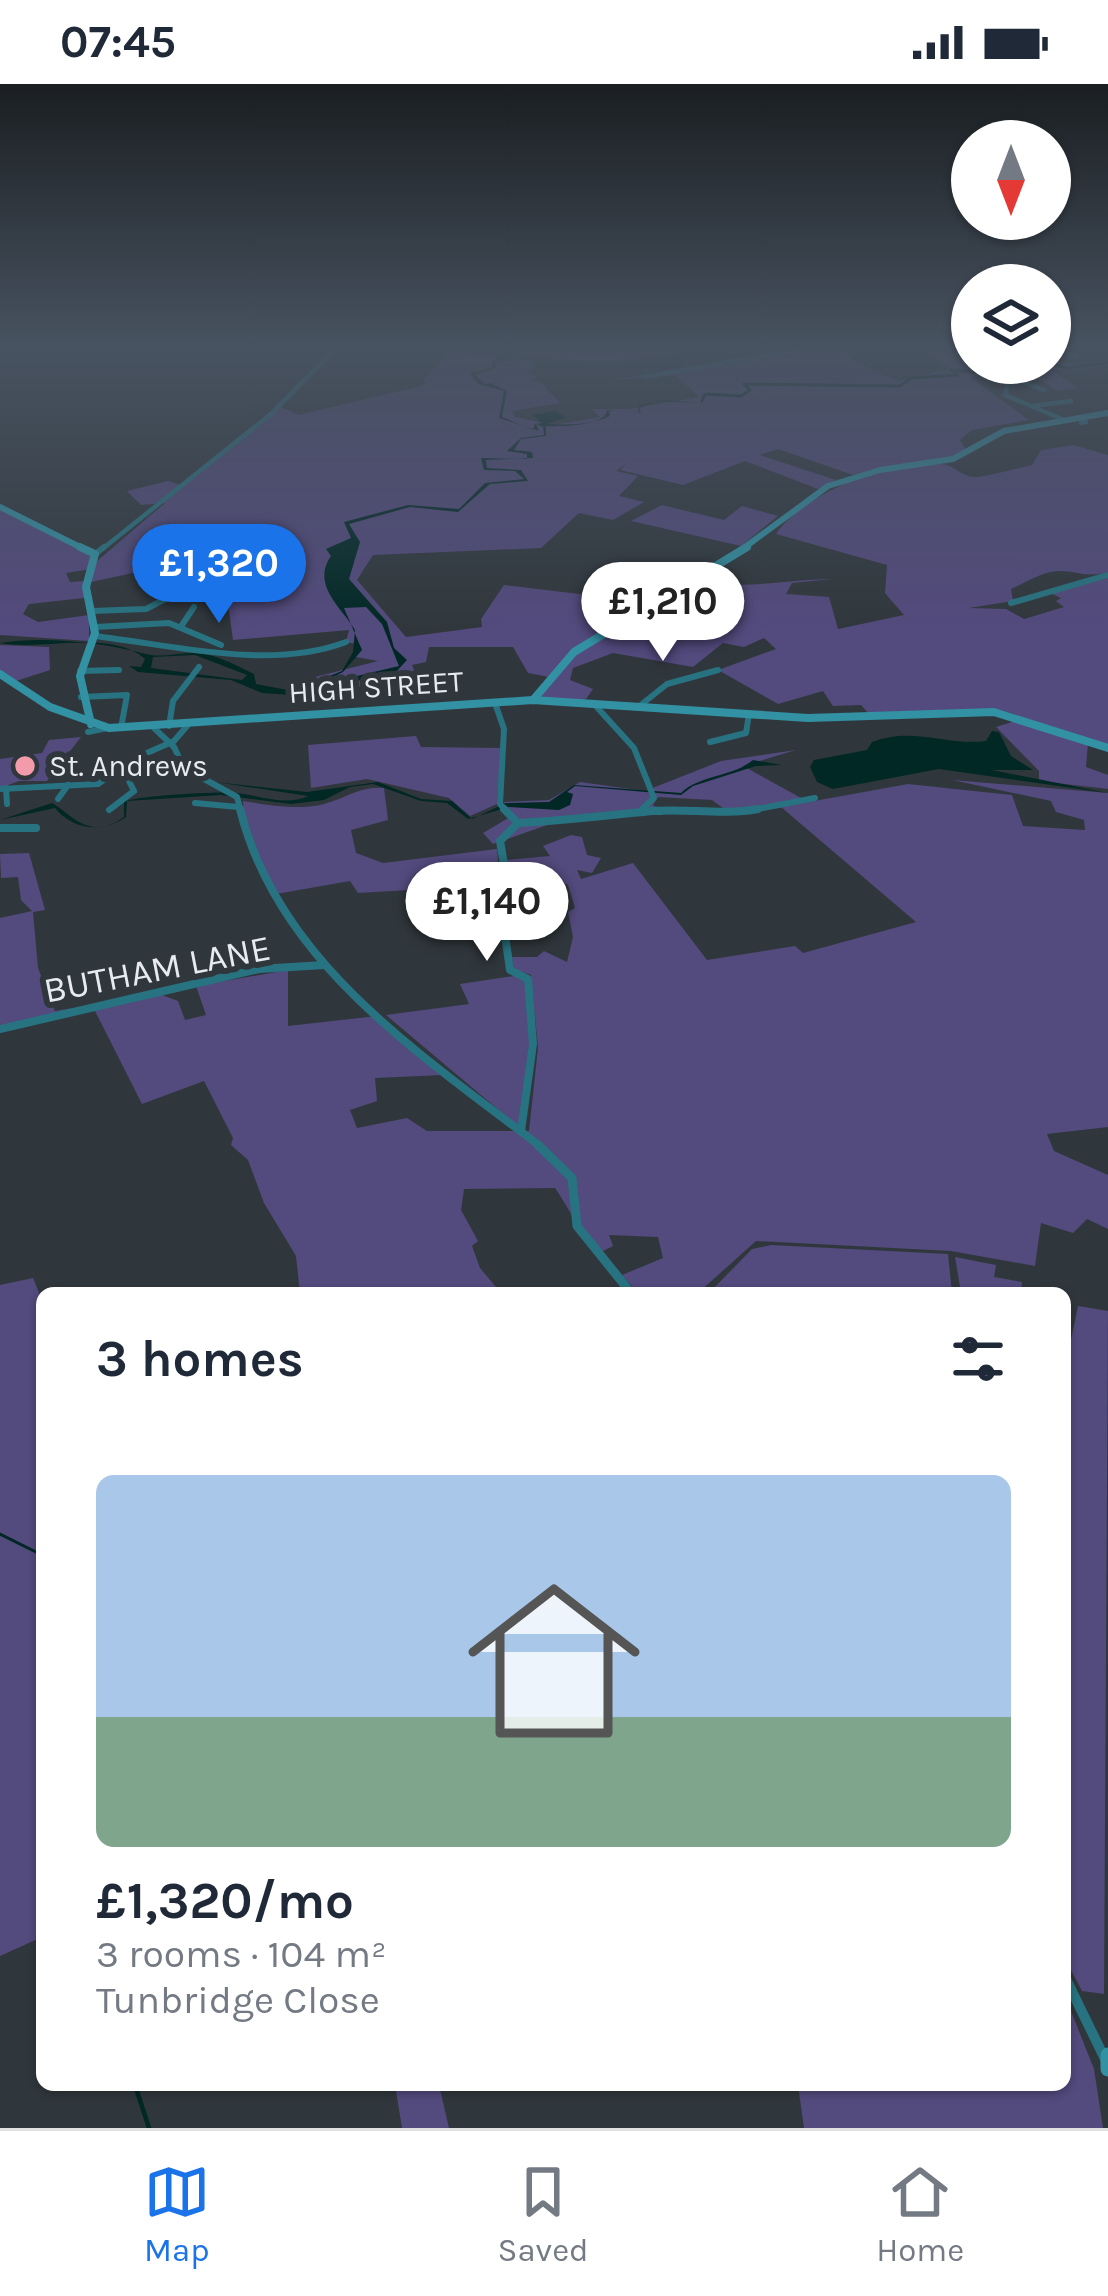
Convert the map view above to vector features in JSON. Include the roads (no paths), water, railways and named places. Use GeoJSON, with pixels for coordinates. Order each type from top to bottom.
{"type":"FeatureCollection","features":[{"type":"Feature","properties":{"kind":"main road"},"geometry":{"type":"LineString","coordinates":[[532,700],[574,652],[619,629],[711,564],[754,543],[828,485],[880,470],[953,458],[987,439]]}},
{"type":"Feature","properties":{"kind":"main road"},"geometry":{"type":"LineString","coordinates":[[0,507],[95,554],[86,587],[93,638],[80,670],[81,698],[91,724]]}},
{"type":"Feature","properties":{"kind":"main road","name":"HIGH STREET"},"geometry":{"type":"LineString","coordinates":[[0,674],[50,707],[106,728],[532,700],[749,714],[994,712],[1108,748]]}},
{"type":"Feature","properties":{"kind":"street"},"geometry":{"type":"LineString","coordinates":[[95,554],[239,439]]}},
{"type":"Feature","properties":{"kind":"street"},"geometry":{"type":"LineString","coordinates":[[1011,603],[1108,575]]}},
{"type":"Feature","properties":{"kind":"street"},"geometry":{"type":"LineString","coordinates":[[92,611],[146,609],[171,596]]}},
{"type":"Feature","properties":{"kind":"street"},"geometry":{"type":"LineString","coordinates":[[93,638],[180,626],[190,620],[194,607]]}},
{"type":"Feature","properties":{"kind":"street"},"geometry":{"type":"LineString","coordinates":[[180,626],[225,647]]}},
{"type":"Feature","properties":{"kind":"street"},"geometry":{"type":"LineString","coordinates":[[93,638],[275,654],[317,653],[346,642]]}},
{"type":"Feature","properties":{"kind":"street"},"geometry":{"type":"LineString","coordinates":[[80,670],[119,670]]}},
{"type":"Feature","properties":{"kind":"street"},"geometry":{"type":"LineString","coordinates":[[642,704],[668,684],[718,670]]}},
{"type":"Feature","properties":{"kind":"street"},"geometry":{"type":"LineString","coordinates":[[169,727],[173,701],[195,673]]}},
{"type":"Feature","properties":{"kind":"street"},"geometry":{"type":"LineString","coordinates":[[81,698],[116,692],[128,701],[122,705],[121,729]]}},
{"type":"Feature","properties":{"kind":"street"},"geometry":{"type":"LineString","coordinates":[[495,704],[504,729],[502,807],[518,823]]}},
{"type":"Feature","properties":{"kind":"street"},"geometry":{"type":"LineString","coordinates":[[594,704],[634,748],[654,798],[629,814]]}},
{"type":"Feature","properties":{"kind":"street"},"geometry":{"type":"LineString","coordinates":[[709,739],[746,734],[749,714]]}},
{"type":"Feature","properties":{"kind":"street"},"geometry":{"type":"LineString","coordinates":[[4,802],[3,788],[98,784],[169,743],[187,726]]}},
{"type":"Feature","properties":{"kind":"street"},"geometry":{"type":"LineString","coordinates":[[154,728],[184,768],[238,803],[240,825],[274,898],[324,965],[572,1178],[577,1226],[627,1287]]}},
{"type":"Feature","properties":{"kind":"street"},"geometry":{"type":"LineString","coordinates":[[109,810],[134,791],[124,775],[113,773]]}},
{"type":"Feature","properties":{"kind":"street"},"geometry":{"type":"LineString","coordinates":[[58,799],[68,785]]}},
{"type":"Feature","properties":{"kind":"street"},"geometry":{"type":"LineString","coordinates":[[521,1131],[533,1044],[530,1001],[527,980],[510,970],[499,894],[506,882],[500,842],[518,823],[629,814],[729,814],[815,798]]}},
{"type":"Feature","properties":{"kind":"street"},"geometry":{"type":"LineString","coordinates":[[199,805],[238,803]]}},
{"type":"Feature","properties":{"kind":"street"},"geometry":{"type":"LineString","coordinates":[[0,828],[36,828]]}},
{"type":"Feature","properties":{"kind":"street","name":"BUTHAM LANE"},"geometry":{"type":"LineString","coordinates":[[0,1029],[259,969],[324,965]]}},
{"type":"Feature","properties":{"kind":"street"},"geometry":{"type":"LineString","coordinates":[[1071,1990],[1107,2062]]}},
{"type":"Feature","properties":{"kind":"waterway"},"geometry":{"type":"LineString","coordinates":[[0,1534],[36,1552]]}},
{"type":"Feature","properties":{"kind":"waterway"},"geometry":{"type":"LineString","coordinates":[[137,2091],[149,2128]]}},
{"type":"Feature","properties":{"kind":"place","name":"St. Andrews"},"geometry":{"type":"Point","coordinates":[25,766]}}]}
